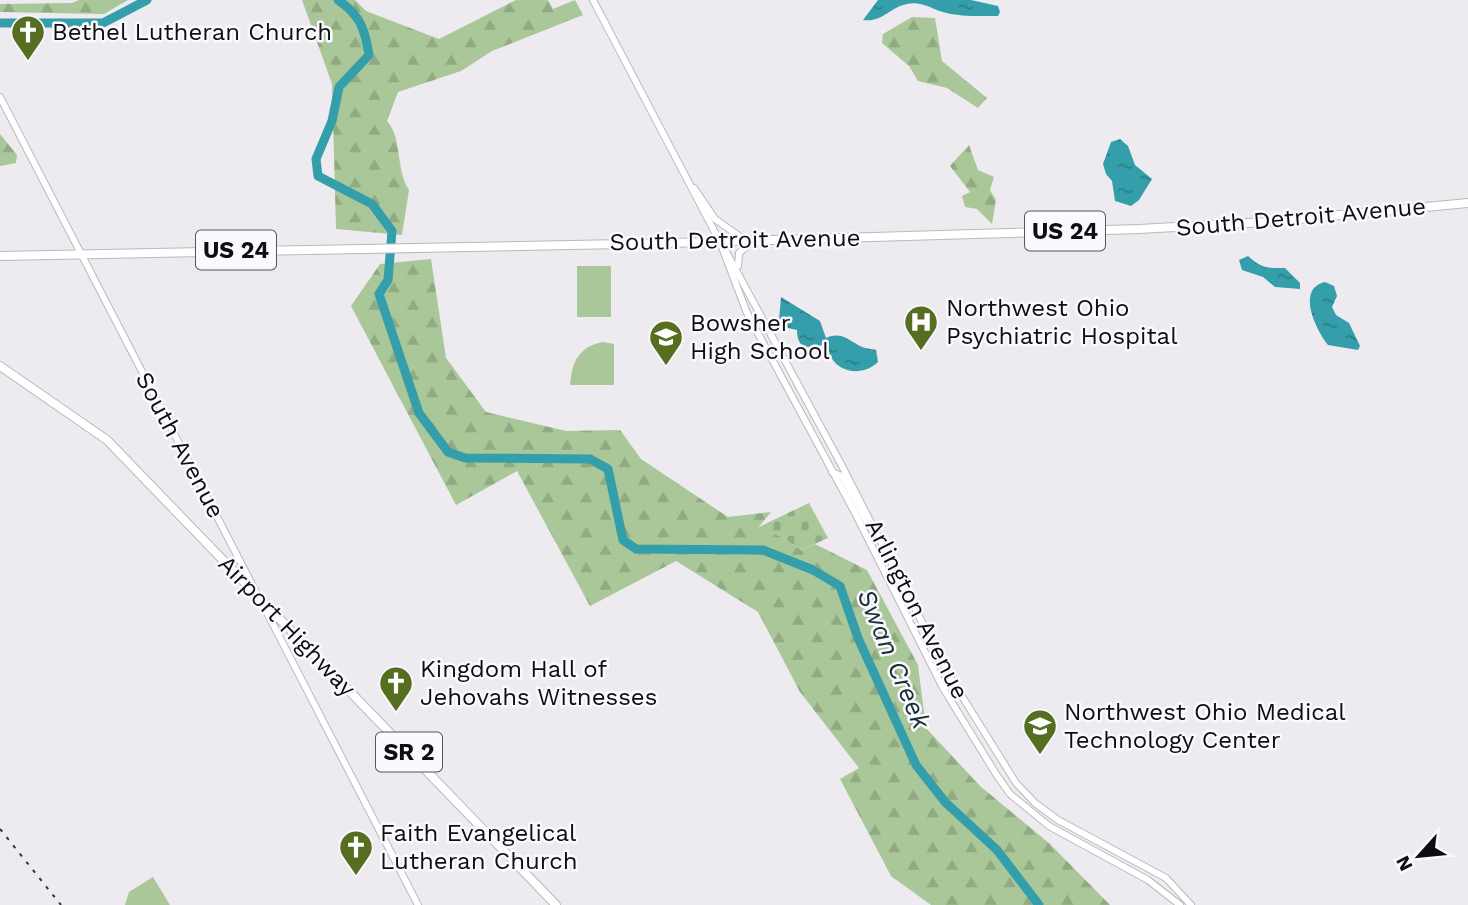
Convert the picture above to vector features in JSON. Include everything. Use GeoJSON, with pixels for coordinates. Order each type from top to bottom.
{"type":"FeatureCollection","features":[{"type":"Feature","properties":{"kind":"main road","name":"South Detroit Avenue"},"geometry":{"type":"LineString","coordinates":[[0,256],[720,242],[1203,227],[1468,203]]}},
{"type":"Feature","properties":{"kind":"main road","name":"Airport Highway"},"geometry":{"type":"LineString","coordinates":[[0,366],[107,440],[556,905]]}},
{"type":"Feature","properties":{"kind":"street","name":"Arlington Avenue"},"geometry":{"type":"LineString","coordinates":[[593,0],[965,704],[1024,793],[1058,820],[1160,873],[1191,905]]}},
{"type":"Feature","properties":{"kind":"street","name":"South Avenue"},"geometry":{"type":"LineString","coordinates":[[0,97],[418,905]]}},
{"type":"Feature","properties":{"kind":"street"},"geometry":{"type":"LineString","coordinates":[[690,184],[702,195],[715,219],[750,241],[738,253],[739,272]]}},
{"type":"Feature","properties":{"kind":"street","name":"Arlington Avenue"},"geometry":{"type":"LineString","coordinates":[[720,242],[747,313],[943,688],[1010,793],[1049,826],[1148,880],[1180,904]]}},
{"type":"Feature","properties":{"kind":"street"},"geometry":{"type":"LineString","coordinates":[[832,472],[842,476],[883,554],[902,583]]}},
{"type":"Feature","properties":{"kind":"green space"},"geometry":{"type":"Polygon","coordinates":[[[79,0],[128,0],[104,14],[0,12],[0,4],[72,3],[79,0]]]}},
{"type":"Feature","properties":{"kind":"green space"},"geometry":{"type":"Polygon","coordinates":[[[302,0],[355,0],[366,11],[439,39],[516,0],[548,0],[553,9],[575,0],[583,15],[492,51],[461,71],[398,92],[387,121],[395,136],[402,172],[409,190],[402,235],[336,229],[332,84],[302,0]]]}},
{"type":"Feature","properties":{"kind":"green space"},"geometry":{"type":"Polygon","coordinates":[[[912,17],[935,18],[942,61],[987,98],[978,108],[947,88],[918,81],[909,66],[882,43],[883,34],[912,17]]]}},
{"type":"Feature","properties":{"kind":"green space"},"geometry":{"type":"Polygon","coordinates":[[[0,134],[17,155],[16,163],[0,166],[0,134]]]}},
{"type":"Feature","properties":{"kind":"green space"},"geometry":{"type":"Polygon","coordinates":[[[969,145],[978,170],[994,177],[990,190],[996,200],[992,224],[977,209],[965,207],[962,196],[970,192],[950,166],[969,145]]]}},
{"type":"Feature","properties":{"kind":"green space"},"geometry":{"type":"Polygon","coordinates":[[[431,259],[446,358],[486,412],[566,431],[620,430],[641,459],[728,517],[771,512],[758,528],[780,536],[801,550],[815,544],[867,570],[918,665],[926,728],[980,786],[1050,844],[1110,905],[931,905],[891,876],[840,779],[859,768],[800,692],[758,612],[676,561],[590,606],[517,471],[456,505],[351,306],[380,264],[431,259]]]}},
{"type":"Feature","properties":{"kind":"green space"},"geometry":{"type":"Polygon","coordinates":[[[577,266],[611,266],[611,317],[577,317],[577,266]]]}},
{"type":"Feature","properties":{"kind":"green space"},"geometry":{"type":"Polygon","coordinates":[[[594,344],[614,344],[614,385],[570,385],[572,369],[578,357],[594,344]]]}},
{"type":"Feature","properties":{"kind":"green space"},"geometry":{"type":"Polygon","coordinates":[[[809,503],[828,538],[801,550],[780,536],[757,528],[809,503]]]}},
{"type":"Feature","properties":{"kind":"green space"},"geometry":{"type":"Polygon","coordinates":[[[153,877],[170,905],[125,905],[129,892],[153,877]]]}},
{"type":"Feature","properties":{"kind":"water"},"geometry":{"type":"Polygon","coordinates":[[[878,0],[971,0],[998,6],[1000,12],[998,16],[950,14],[912,3],[876,19],[863,20],[878,0]]]}},
{"type":"Feature","properties":{"kind":"water"},"geometry":{"type":"Polygon","coordinates":[[[1120,139],[1128,146],[1135,165],[1152,179],[1139,200],[1131,206],[1115,201],[1112,181],[1103,164],[1111,142],[1120,139]]]}},
{"type":"Feature","properties":{"kind":"water"},"geometry":{"type":"Polygon","coordinates":[[[1248,256],[1265,267],[1285,268],[1300,283],[1300,289],[1275,287],[1263,277],[1242,270],[1239,260],[1248,256]]]}},
{"type":"Feature","properties":{"kind":"water"},"geometry":{"type":"Polygon","coordinates":[[[1325,282],[1334,286],[1337,296],[1332,307],[1336,315],[1349,323],[1360,346],[1358,350],[1328,345],[1314,321],[1311,293],[1316,286],[1325,282]]]}},
{"type":"Feature","properties":{"kind":"water"},"geometry":{"type":"Polygon","coordinates":[[[781,297],[820,321],[826,338],[839,336],[862,347],[876,350],[878,362],[862,370],[846,370],[833,360],[828,344],[811,347],[803,345],[797,330],[788,328],[779,320],[781,297]]]}},
{"type":"Feature","properties":{"kind":"waterway","name":"Swan Creek"},"geometry":{"type":"LineString","coordinates":[[0,23],[103,23],[147,0]]}},
{"type":"Feature","properties":{"kind":"waterway","name":"Swan Creek"},"geometry":{"type":"LineString","coordinates":[[338,0],[352,11],[360,23],[369,55],[339,87],[332,121],[316,159],[318,176],[372,204],[392,231],[388,280],[379,294],[419,413],[448,452],[465,458],[590,459],[608,469],[623,540],[636,549],[763,550],[813,570],[840,586],[858,638],[916,765],[945,802],[997,850],[1039,905]]}},
{"type":"Feature","properties":{"kind":"railway"},"geometry":{"type":"LineString","coordinates":[[0,829],[61,905]]}},
{"type":"Feature","properties":{"kind":"place","name":"Bethel Lutheran Church"},"geometry":{"type":"Point","coordinates":[28,62]}},
{"type":"Feature","properties":{"kind":"place","name":"Northwest Ohio Psychiatric Hospital"},"geometry":{"type":"Point","coordinates":[921,352]}},
{"type":"Feature","properties":{"kind":"place","name":"Bowsher High School"},"geometry":{"type":"Point","coordinates":[666,367]}},
{"type":"Feature","properties":{"kind":"place","name":"Kingdom Hall of Jehovahs Witnesses"},"geometry":{"type":"Point","coordinates":[396,713]}},
{"type":"Feature","properties":{"kind":"place","name":"Northwest Ohio Medical Technology Center"},"geometry":{"type":"Point","coordinates":[1040,756]}},
{"type":"Feature","properties":{"kind":"place","name":"Faith Evangelical Lutheran Church"},"geometry":{"type":"Point","coordinates":[356,877]}}]}
